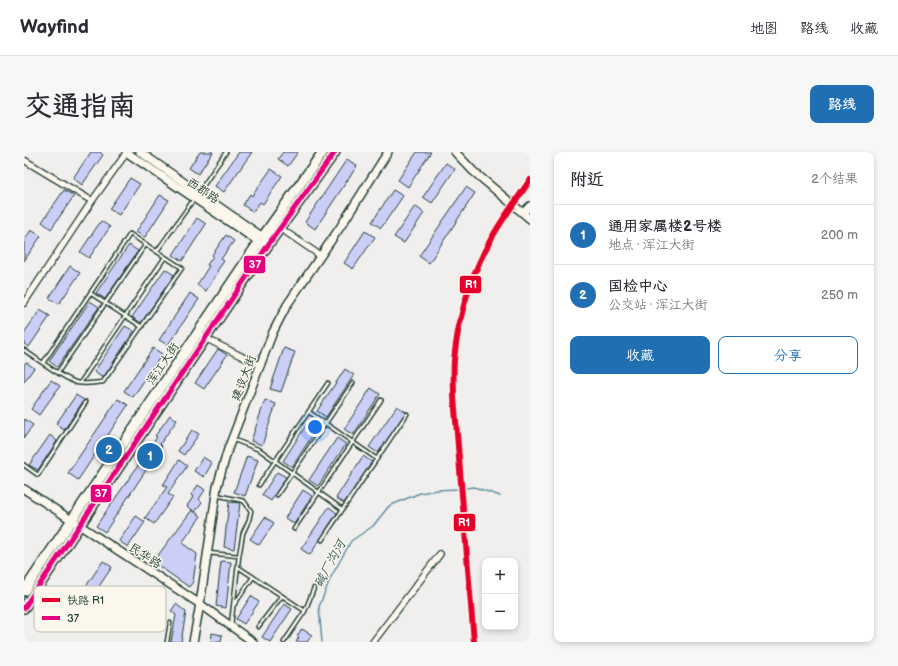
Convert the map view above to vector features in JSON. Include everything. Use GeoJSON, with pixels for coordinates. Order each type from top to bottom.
{"type":"FeatureCollection","features":[{"type":"Feature","properties":{"kind":"main road","name":"浑江大街"},"geometry":{"type":"LineString","coordinates":[[24,591],[75,524],[265,242],[323,152]]}},
{"type":"Feature","properties":{"kind":"main road"},"geometry":{"type":"LineString","coordinates":[[265,242],[280,228],[335,152]]}},
{"type":"Feature","properties":{"kind":"main road"},"geometry":{"type":"LineString","coordinates":[[37,586],[75,524]]}},
{"type":"Feature","properties":{"kind":"main road"},"geometry":{"type":"LineString","coordinates":[[24,608],[34,592]]}},
{"type":"Feature","properties":{"kind":"street","name":"西郡路"},"geometry":{"type":"LineString","coordinates":[[127,152],[197,196],[265,242]]}},
{"type":"Feature","properties":{"kind":"street"},"geometry":{"type":"LineString","coordinates":[[24,303],[92,201],[127,152]]}},
{"type":"Feature","properties":{"kind":"street","name":"西郡路"},"geometry":{"type":"LineString","coordinates":[[140,152],[197,196]]}},
{"type":"Feature","properties":{"kind":"street","name":"建设大街"},"geometry":{"type":"LineString","coordinates":[[193,642],[216,495],[228,449],[273,332],[287,305],[321,256],[388,152]]}},
{"type":"Feature","properties":{"kind":"street"},"geometry":{"type":"LineString","coordinates":[[455,152],[473,171],[530,219]]}},
{"type":"Feature","properties":{"kind":"street"},"geometry":{"type":"LineString","coordinates":[[24,160],[92,201]]}},
{"type":"Feature","properties":{"kind":"street"},"geometry":{"type":"LineString","coordinates":[[524,213],[530,206]]}},
{"type":"Feature","properties":{"kind":"street"},"geometry":{"type":"LineString","coordinates":[[280,228],[321,256]]}},
{"type":"Feature","properties":{"kind":"street"},"geometry":{"type":"LineString","coordinates":[[202,336],[261,366]]}},
{"type":"Feature","properties":{"kind":"street","name":"民华路"},"geometry":{"type":"LineString","coordinates":[[24,489],[75,524],[200,604],[253,642]]}},
{"type":"Feature","properties":{"kind":"street"},"geometry":{"type":"LineString","coordinates":[[372,642],[440,554]]}},
{"type":"Feature","properties":{"kind":"lane"},"geometry":{"type":"LineString","coordinates":[[157,251],[197,196],[226,152]]}},
{"type":"Feature","properties":{"kind":"lane"},"geometry":{"type":"LineString","coordinates":[[24,350],[43,363],[71,380],[80,383],[104,382],[182,268],[130,234],[43,363]]}},
{"type":"Feature","properties":{"kind":"lane"},"geometry":{"type":"LineString","coordinates":[[58,372],[146,244]]}},
{"type":"Feature","properties":{"kind":"lane"},"geometry":{"type":"LineString","coordinates":[[80,383],[165,257]]}},
{"type":"Feature","properties":{"kind":"lane"},"geometry":{"type":"LineString","coordinates":[[90,294],[142,327]]}},
{"type":"Feature","properties":{"kind":"lane"},"geometry":{"type":"LineString","coordinates":[[277,495],[353,382]]}},
{"type":"Feature","properties":{"kind":"lane"},"geometry":{"type":"LineString","coordinates":[[259,485],[328,383]]}},
{"type":"Feature","properties":{"kind":"lane"},"geometry":{"type":"LineString","coordinates":[[294,529],[381,400]]}},
{"type":"Feature","properties":{"kind":"lane"},"geometry":{"type":"LineString","coordinates":[[24,465],[38,475],[86,402]]}},
{"type":"Feature","properties":{"kind":"lane"},"geometry":{"type":"LineString","coordinates":[[309,412],[377,459]]}},
{"type":"Feature","properties":{"kind":"lane"},"geometry":{"type":"LineString","coordinates":[[322,540],[407,414]]}},
{"type":"Feature","properties":{"kind":"lane"},"geometry":{"type":"LineString","coordinates":[[232,438],[260,450],[342,509]]}},
{"type":"Feature","properties":{"kind":"lane"},"geometry":{"type":"LineString","coordinates":[[216,495],[244,501],[251,511],[239,556],[230,626]]}},
{"type":"Feature","properties":{"kind":"lane"},"geometry":{"type":"LineString","coordinates":[[208,552],[239,556]]}},
{"type":"Feature","properties":{"kind":"lane"},"geometry":{"type":"LineString","coordinates":[[238,568],[305,611]]}},
{"type":"Feature","properties":{"kind":"lane"},"geometry":{"type":"LineString","coordinates":[[233,606],[253,578]]}},
{"type":"Feature","properties":{"kind":"lane"},"geometry":{"type":"LineString","coordinates":[[284,642],[305,611],[314,588]]}},
{"type":"Feature","properties":{"kind":"lane"},"geometry":{"type":"LineString","coordinates":[[258,627],[282,596]]}},
{"type":"Feature","properties":{"kind":"lane"},"geometry":{"type":"LineString","coordinates":[[167,642],[170,623]]}},
{"type":"Feature","properties":{"kind":"building"},"geometry":{"type":"Polygon","coordinates":[[[91,152],[100,152],[103,155],[82,185],[73,178],[91,152]]]}},
{"type":"Feature","properties":{"kind":"building"},"geometry":{"type":"Polygon","coordinates":[[[200,152],[213,152],[198,174],[189,168],[200,152]]]}},
{"type":"Feature","properties":{"kind":"building"},"geometry":{"type":"Polygon","coordinates":[[[239,152],[252,152],[224,192],[215,186],[239,152]]]}},
{"type":"Feature","properties":{"kind":"building"},"geometry":{"type":"Polygon","coordinates":[[[283,152],[298,152],[288,166],[278,159],[283,152]]]}},
{"type":"Feature","properties":{"kind":"building"},"geometry":{"type":"Polygon","coordinates":[[[417,152],[431,152],[408,187],[398,180],[417,152]]]}},
{"type":"Feature","properties":{"kind":"building"},"geometry":{"type":"Polygon","coordinates":[[[347,159],[357,166],[315,229],[305,222],[347,159]]]}},
{"type":"Feature","properties":{"kind":"building"},"geometry":{"type":"Polygon","coordinates":[[[446,163],[455,169],[432,203],[423,197],[446,163]]]}},
{"type":"Feature","properties":{"kind":"building"},"geometry":{"type":"Polygon","coordinates":[[[271,169],[282,176],[263,204],[260,202],[253,212],[243,205],[250,194],[252,196],[271,169]]]}},
{"type":"Feature","properties":{"kind":"building"},"geometry":{"type":"Polygon","coordinates":[[[130,178],[140,184],[119,215],[109,209],[130,178]]]}},
{"type":"Feature","properties":{"kind":"building"},"geometry":{"type":"Polygon","coordinates":[[[466,187],[475,193],[429,263],[419,256],[466,187]]]}},
{"type":"Feature","properties":{"kind":"building"},"geometry":{"type":"Polygon","coordinates":[[[64,190],[74,196],[51,229],[42,222],[64,190]]]}},
{"type":"Feature","properties":{"kind":"building"},"geometry":{"type":"Polygon","coordinates":[[[393,190],[403,196],[381,228],[372,222],[393,190]]]}},
{"type":"Feature","properties":{"kind":"building"},"geometry":{"type":"Polygon","coordinates":[[[160,195],[169,200],[145,237],[136,232],[160,195]]]}},
{"type":"Feature","properties":{"kind":"building"},"geometry":{"type":"Polygon","coordinates":[[[415,206],[424,213],[404,243],[394,237],[415,206]]]}},
{"type":"Feature","properties":{"kind":"building"},"geometry":{"type":"Polygon","coordinates":[[[197,218],[206,224],[182,261],[173,255],[197,218]]]}},
{"type":"Feature","properties":{"kind":"building"},"geometry":{"type":"Polygon","coordinates":[[[101,221],[110,227],[89,258],[80,252],[101,221]]]}},
{"type":"Feature","properties":{"kind":"building"},"geometry":{"type":"Polygon","coordinates":[[[31,230],[41,236],[24,261],[24,241],[31,230]]]}},
{"type":"Feature","properties":{"kind":"building"},"geometry":{"type":"Polygon","coordinates":[[[365,231],[375,237],[353,269],[344,263],[365,231]]]}},
{"type":"Feature","properties":{"kind":"building"},"geometry":{"type":"Polygon","coordinates":[[[226,235],[234,241],[221,259],[224,261],[206,291],[197,285],[209,266],[207,265],[213,256],[212,255],[226,235]]]}},
{"type":"Feature","properties":{"kind":"building"},"geometry":{"type":"Polygon","coordinates":[[[129,245],[138,251],[105,299],[96,293],[129,245]]]}},
{"type":"Feature","properties":{"kind":"building"},"geometry":{"type":"Polygon","coordinates":[[[70,266],[80,273],[59,304],[49,298],[70,266]]]}},
{"type":"Feature","properties":{"kind":"building"},"geometry":{"type":"Polygon","coordinates":[[[165,269],[174,275],[141,323],[132,317],[165,269]]]}},
{"type":"Feature","properties":{"kind":"building"},"geometry":{"type":"Polygon","coordinates":[[[190,293],[199,299],[168,345],[159,340],[190,293]]]}},
{"type":"Feature","properties":{"kind":"building"},"geometry":{"type":"Polygon","coordinates":[[[90,301],[99,307],[57,367],[49,361],[90,301]]]}},
{"type":"Feature","properties":{"kind":"building"},"geometry":{"type":"Polygon","coordinates":[[[40,310],[50,316],[29,347],[24,344],[24,333],[40,310]]]}},
{"type":"Feature","properties":{"kind":"building"},"geometry":{"type":"Polygon","coordinates":[[[125,326],[134,331],[103,378],[94,372],[125,326]]]}},
{"type":"Feature","properties":{"kind":"building"},"geometry":{"type":"Polygon","coordinates":[[[153,348],[162,354],[133,397],[124,391],[153,348]]]}},
{"type":"Feature","properties":{"kind":"building"},"geometry":{"type":"Polygon","coordinates":[[[284,348],[295,352],[281,392],[270,389],[284,348]]]}},
{"type":"Feature","properties":{"kind":"building"},"geometry":{"type":"Polygon","coordinates":[[[218,349],[227,355],[204,389],[195,383],[218,349]]]}},
{"type":"Feature","properties":{"kind":"building"},"geometry":{"type":"Polygon","coordinates":[[[26,362],[34,368],[24,382],[24,365],[26,362]]]}},
{"type":"Feature","properties":{"kind":"building"},"geometry":{"type":"Polygon","coordinates":[[[345,369],[354,375],[326,417],[317,411],[345,369]]]}},
{"type":"Feature","properties":{"kind":"building"},"geometry":{"type":"Polygon","coordinates":[[[51,380],[60,386],[39,415],[31,409],[51,380]]]}},
{"type":"Feature","properties":{"kind":"building"},"geometry":{"type":"Polygon","coordinates":[[[371,388],[380,394],[353,435],[344,429],[371,388]]]}},
{"type":"Feature","properties":{"kind":"building"},"geometry":{"type":"Polygon","coordinates":[[[76,395],[84,400],[64,430],[56,424],[76,395]]]}},
{"type":"Feature","properties":{"kind":"building"},"geometry":{"type":"Polygon","coordinates":[[[118,399],[128,405],[78,480],[68,473],[118,399]]]}},
{"type":"Feature","properties":{"kind":"building"},"geometry":{"type":"Polygon","coordinates":[[[265,400],[276,404],[262,445],[251,441],[265,400]]]}},
{"type":"Feature","properties":{"kind":"building"},"geometry":{"type":"Polygon","coordinates":[[[397,406],[406,412],[378,453],[369,447],[397,406]]]}},
{"type":"Feature","properties":{"kind":"building"},"geometry":{"type":"Polygon","coordinates":[[[170,415],[177,420],[160,444],[162,446],[105,532],[96,526],[157,437],[155,436],[170,415]]]}},
{"type":"Feature","properties":{"kind":"building"},"geometry":{"type":"Polygon","coordinates":[[[24,419],[33,425],[24,438],[24,419]]]}},
{"type":"Feature","properties":{"kind":"building"},"geometry":{"type":"Polygon","coordinates":[[[310,419],[319,425],[292,467],[283,461],[310,419]]]}},
{"type":"Feature","properties":{"kind":"building"},"geometry":{"type":"Polygon","coordinates":[[[192,430],[199,434],[184,455],[178,451],[192,430]]]}},
{"type":"Feature","properties":{"kind":"building"},"geometry":{"type":"Polygon","coordinates":[[[50,435],[57,441],[38,470],[29,465],[50,435]]]}},
{"type":"Feature","properties":{"kind":"building"},"geometry":{"type":"Polygon","coordinates":[[[337,438],[346,444],[318,486],[309,480],[337,438]]]}},
{"type":"Feature","properties":{"kind":"building"},"geometry":{"type":"Polygon","coordinates":[[[247,456],[258,460],[245,496],[234,492],[247,456]]]}},
{"type":"Feature","properties":{"kind":"building"},"geometry":{"type":"Polygon","coordinates":[[[363,456],[372,462],[344,503],[336,498],[363,456]]]}},
{"type":"Feature","properties":{"kind":"building"},"geometry":{"type":"Polygon","coordinates":[[[203,457],[212,463],[204,477],[194,471],[203,457]]]}},
{"type":"Feature","properties":{"kind":"building"},"geometry":{"type":"Polygon","coordinates":[[[179,460],[187,466],[168,494],[173,497],[154,524],[145,518],[167,487],[163,485],[179,460]]]}},
{"type":"Feature","properties":{"kind":"building"},"geometry":{"type":"Polygon","coordinates":[[[277,472],[286,477],[271,501],[262,495],[277,472]]]}},
{"type":"Feature","properties":{"kind":"building"},"geometry":{"type":"Polygon","coordinates":[[[198,485],[205,490],[199,499],[202,502],[195,512],[187,506],[193,497],[191,495],[198,485]]]}},
{"type":"Feature","properties":{"kind":"building"},"geometry":{"type":"Polygon","coordinates":[[[303,490],[312,496],[294,524],[285,518],[303,490]]]}},
{"type":"Feature","properties":{"kind":"building"},"geometry":{"type":"Polygon","coordinates":[[[229,502],[240,503],[234,549],[224,547],[229,502]]]}},
{"type":"Feature","properties":{"kind":"building"},"geometry":{"type":"Polygon","coordinates":[[[329,507],[337,513],[310,555],[301,549],[329,507]]]}},
{"type":"Feature","properties":{"kind":"building"},"geometry":{"type":"Polygon","coordinates":[[[192,510],[201,516],[182,543],[197,554],[193,582],[189,587],[153,562],[192,510]]]}},
{"type":"Feature","properties":{"kind":"building"},"geometry":{"type":"Polygon","coordinates":[[[136,516],[145,522],[128,547],[119,541],[136,516]]]}},
{"type":"Feature","properties":{"kind":"building"},"geometry":{"type":"Polygon","coordinates":[[[265,517],[274,523],[259,545],[250,539],[265,517]]]}},
{"type":"Feature","properties":{"kind":"building"},"geometry":{"type":"Polygon","coordinates":[[[103,561],[112,567],[99,586],[86,586],[103,561]]]}},
{"type":"Feature","properties":{"kind":"building"},"geometry":{"type":"Polygon","coordinates":[[[221,561],[231,562],[226,608],[216,606],[221,561]]]}},
{"type":"Feature","properties":{"kind":"building"},"geometry":{"type":"Polygon","coordinates":[[[251,596],[259,602],[244,624],[236,619],[251,596]]]}},
{"type":"Feature","properties":{"kind":"building"},"geometry":{"type":"Polygon","coordinates":[[[176,604],[186,612],[181,642],[171,642],[176,615],[171,611],[176,604]]]}},
{"type":"Feature","properties":{"kind":"building"},"geometry":{"type":"Polygon","coordinates":[[[284,604],[292,609],[270,642],[262,637],[284,604]]]}},
{"type":"Feature","properties":{"kind":"building"},"geometry":{"type":"Polygon","coordinates":[[[302,629],[312,635],[307,642],[296,642],[299,637],[297,636],[302,629]]]}},
{"type":"Feature","properties":{"kind":"building"},"geometry":{"type":"Polygon","coordinates":[[[212,633],[222,635],[221,642],[211,642],[212,633]]]}},
{"type":"Feature","properties":{"kind":"waterway","name":"碱厂沟河"},"geometry":{"type":"LineString","coordinates":[[322,642],[319,607],[330,579],[351,541],[373,526],[389,506],[420,493],[437,490],[474,487],[500,496]]}},
{"type":"Feature","properties":{"kind":"rail line","name":"R1"},"geometry":{"type":"LineString","coordinates":[[474,642],[454,397],[454,360],[458,330],[476,269],[494,233],[530,180]]}},
{"type":"Feature","properties":{"kind":"transit line","name":"37"},"geometry":{"type":"LineString","coordinates":[[39,586],[270,242],[335,152]]}},
{"type":"Feature","properties":{"kind":"transit line","name":"37"},"geometry":{"type":"LineString","coordinates":[[24,608],[34,593]]}},
{"type":"Feature","properties":{"kind":"place","name":"国检中心"},"geometry":{"type":"Point","coordinates":[109,450]}},
{"type":"Feature","properties":{"kind":"place","name":"通用家属楼2号楼"},"geometry":{"type":"Point","coordinates":[150,456]}}]}
